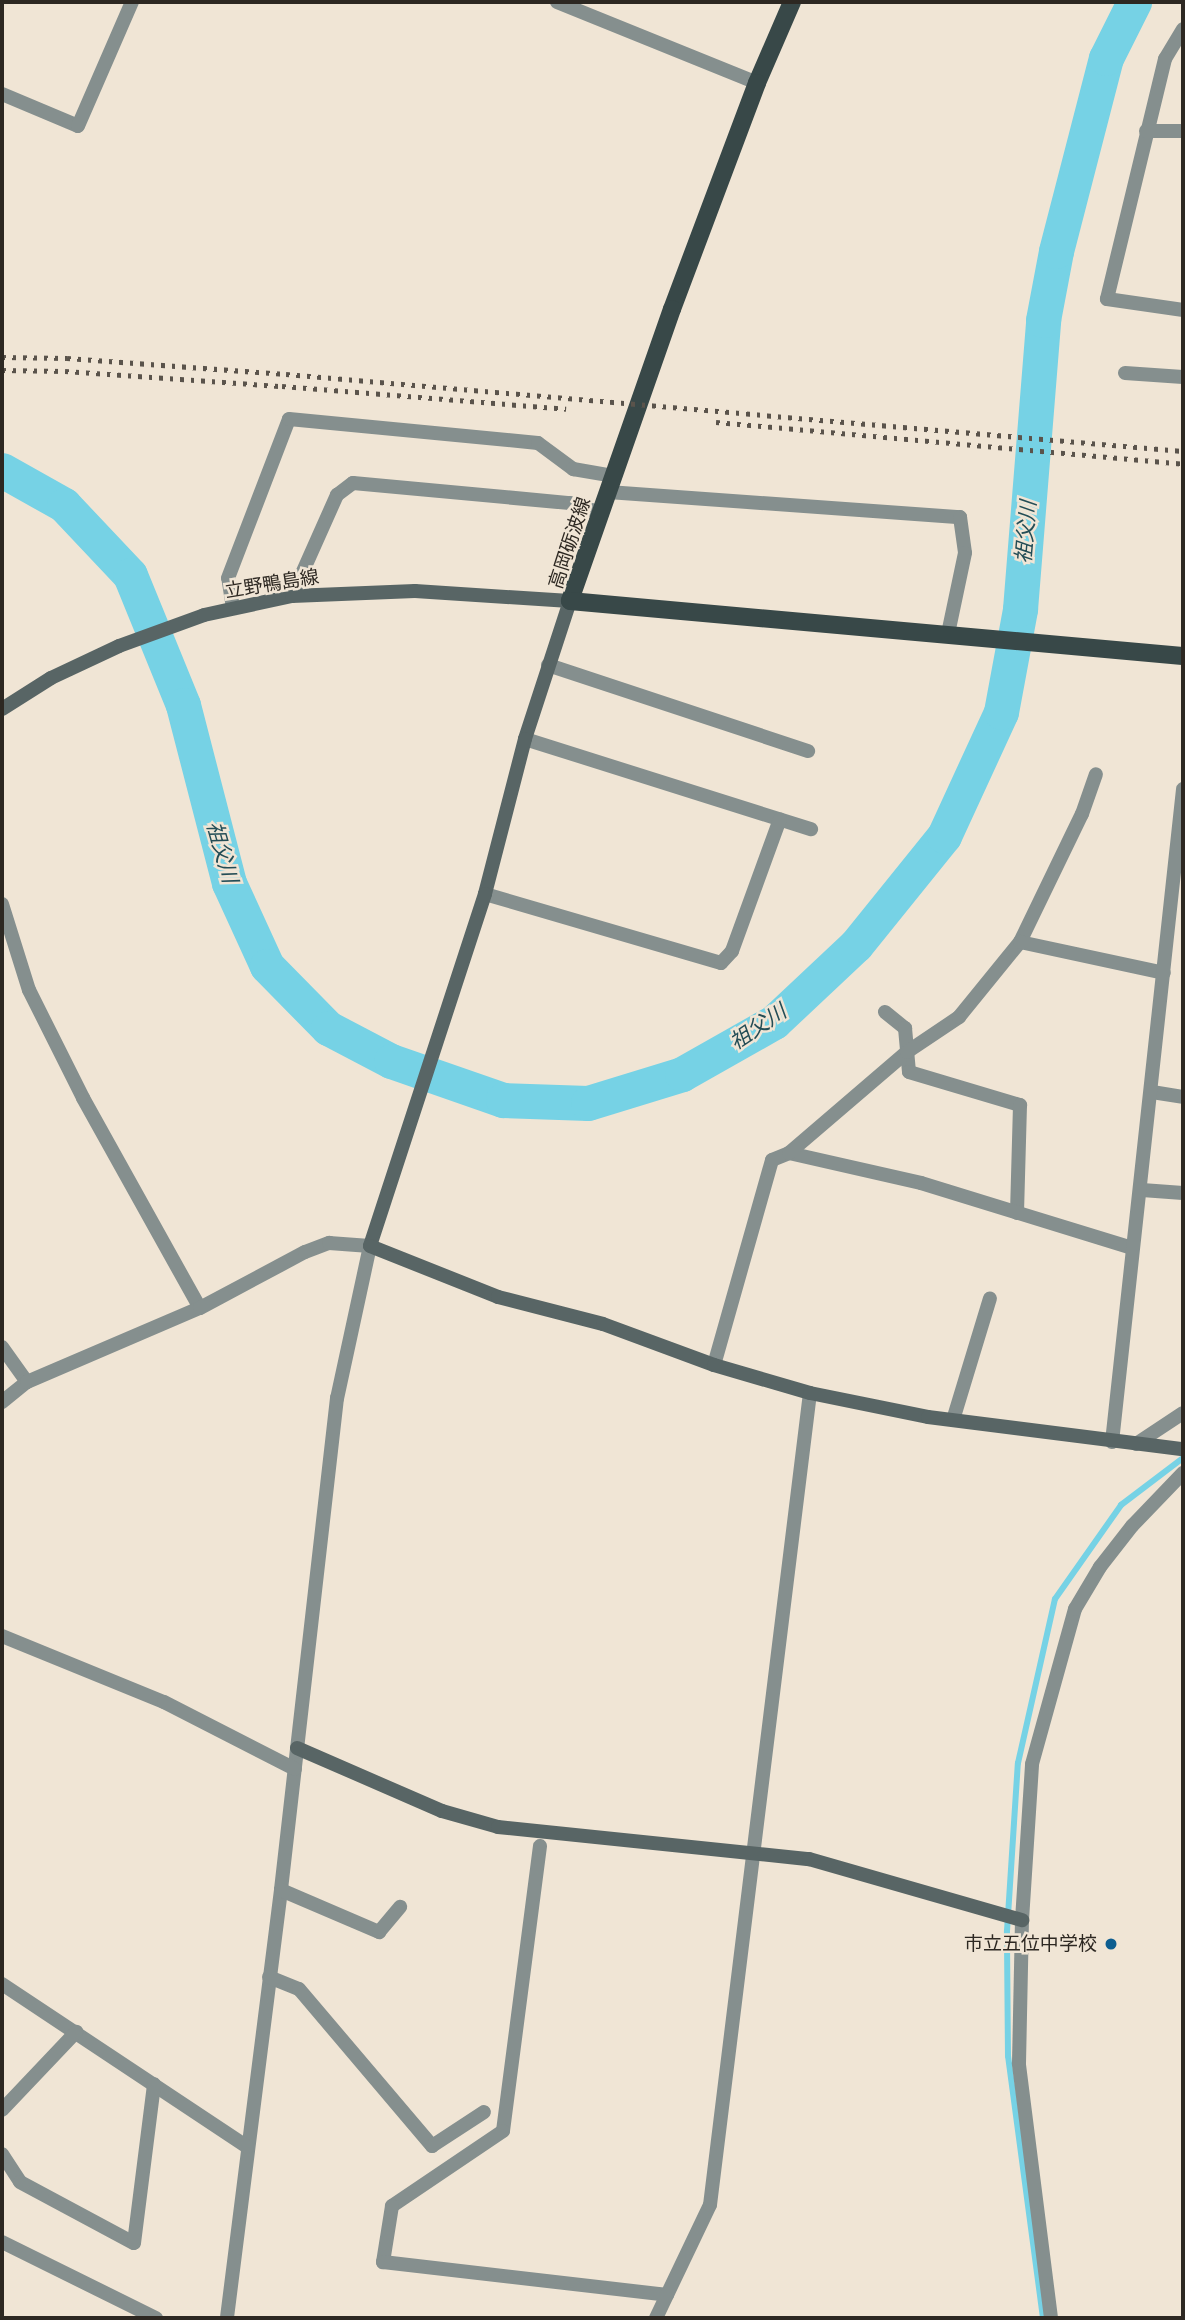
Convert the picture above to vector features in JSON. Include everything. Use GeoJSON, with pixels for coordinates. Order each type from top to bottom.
{"type":"FeatureCollection","features":[{"type":"Feature","properties":{"kind":"main road","name":"高岡砺波線"},"geometry":{"type":"LineString","coordinates":[[792,2],[757,83],[672,309],[570,601],[1183,656]]}},
{"type":"Feature","properties":{"kind":"street"},"geometry":{"type":"LineString","coordinates":[[2,94],[78,126],[132,2]]}},
{"type":"Feature","properties":{"kind":"street"},"geometry":{"type":"LineString","coordinates":[[557,2],[573,5],[757,83]]}},
{"type":"Feature","properties":{"kind":"street"},"geometry":{"type":"LineString","coordinates":[[1183,29],[1165,59],[1107,299],[1183,310]]}},
{"type":"Feature","properties":{"kind":"street"},"geometry":{"type":"LineString","coordinates":[[1146,131],[1183,131]]}},
{"type":"Feature","properties":{"kind":"street"},"geometry":{"type":"LineString","coordinates":[[1125,373],[1183,377]]}},
{"type":"Feature","properties":{"kind":"street"},"geometry":{"type":"LineString","coordinates":[[233,608],[229,578],[289,419],[538,443],[573,469],[611,484],[960,517],[965,554],[948,634]]}},
{"type":"Feature","properties":{"kind":"street"},"geometry":{"type":"LineString","coordinates":[[292,596],[337,495],[353,483],[570,503],[601,513]]}},
{"type":"Feature","properties":{"kind":"street","name":"立野鴨島線"},"geometry":{"type":"LineString","coordinates":[[2,709],[51,678],[120,646],[204,615],[292,596],[415,592],[570,601]]}},
{"type":"Feature","properties":{"kind":"street"},"geometry":{"type":"LineString","coordinates":[[227,2318],[281,1890],[337,1398],[370,1246],[485,894],[525,739],[570,601]]}},
{"type":"Feature","properties":{"kind":"street"},"geometry":{"type":"LineString","coordinates":[[548,665],[808,751]]}},
{"type":"Feature","properties":{"kind":"street"},"geometry":{"type":"LineString","coordinates":[[525,739],[811,829]]}},
{"type":"Feature","properties":{"kind":"street"},"geometry":{"type":"LineString","coordinates":[[715,1365],[772,1160],[789,1153],[907,1052],[959,1017],[1020,942],[1082,814],[1096,774]]}},
{"type":"Feature","properties":{"kind":"street"},"geometry":{"type":"LineString","coordinates":[[1112,1442],[1132,1248],[1142,1190],[1183,789]]}},
{"type":"Feature","properties":{"kind":"street"},"geometry":{"type":"LineString","coordinates":[[485,894],[721,963],[732,951],[780,819]]}},
{"type":"Feature","properties":{"kind":"street"},"geometry":{"type":"LineString","coordinates":[[2,904],[29,990],[83,1098],[200,1308]]}},
{"type":"Feature","properties":{"kind":"street"},"geometry":{"type":"LineString","coordinates":[[1020,942],[1164,973]]}},
{"type":"Feature","properties":{"kind":"street"},"geometry":{"type":"LineString","coordinates":[[885,1012],[905,1028],[909,1072],[1020,1105],[1017,1213]]}},
{"type":"Feature","properties":{"kind":"street"},"geometry":{"type":"LineString","coordinates":[[1152,1092],[1183,1097]]}},
{"type":"Feature","properties":{"kind":"street"},"geometry":{"type":"LineString","coordinates":[[789,1153],[921,1183],[1132,1248]]}},
{"type":"Feature","properties":{"kind":"street"},"geometry":{"type":"LineString","coordinates":[[1142,1190],[1183,1194]]}},
{"type":"Feature","properties":{"kind":"street"},"geometry":{"type":"LineString","coordinates":[[2,1402],[27,1382],[200,1308],[305,1252],[329,1243],[370,1246],[498,1297],[603,1324],[715,1365],[810,1393],[953,1420],[1183,1449]]}},
{"type":"Feature","properties":{"kind":"street"},"geometry":{"type":"LineString","coordinates":[[953,1420],[990,1298]]}},
{"type":"Feature","properties":{"kind":"street"},"geometry":{"type":"LineString","coordinates":[[2,1347],[27,1382]]}},
{"type":"Feature","properties":{"kind":"street"},"geometry":{"type":"LineString","coordinates":[[656,2318],[710,2205],[810,1393]]}},
{"type":"Feature","properties":{"kind":"street"},"geometry":{"type":"LineString","coordinates":[[1136,1444],[1183,1413]]}},
{"type":"Feature","properties":{"kind":"street"},"geometry":{"type":"LineString","coordinates":[[1051,2318],[1018,2063],[1032,1764],[1075,1609],[1100,1567],[1132,1526],[1183,1473]]}},
{"type":"Feature","properties":{"kind":"street"},"geometry":{"type":"LineString","coordinates":[[2,1636],[163,1702],[295,1769]]}},
{"type":"Feature","properties":{"kind":"street"},"geometry":{"type":"LineString","coordinates":[[297,1748],[442,1811],[498,1827],[809,1859],[1023,1920]]}},
{"type":"Feature","properties":{"kind":"street"},"geometry":{"type":"LineString","coordinates":[[540,1846],[503,2132],[392,2206],[383,2262],[667,2295]]}},
{"type":"Feature","properties":{"kind":"street"},"geometry":{"type":"LineString","coordinates":[[281,1890],[379,1932],[400,1907]]}},
{"type":"Feature","properties":{"kind":"street"},"geometry":{"type":"LineString","coordinates":[[269,1977],[299,1989],[432,2146],[484,2112]]}},
{"type":"Feature","properties":{"kind":"street"},"geometry":{"type":"LineString","coordinates":[[2,1984],[247,2147]]}},
{"type":"Feature","properties":{"kind":"street"},"geometry":{"type":"LineString","coordinates":[[2,2110],[76,2032]]}},
{"type":"Feature","properties":{"kind":"street"},"geometry":{"type":"LineString","coordinates":[[2,2154],[20,2182],[134,2243],[154,2084]]}},
{"type":"Feature","properties":{"kind":"street"},"geometry":{"type":"LineString","coordinates":[[2,2242],[156,2318]]}},
{"type":"Feature","properties":{"kind":"waterway","name":"祖父川"},"geometry":{"type":"LineString","coordinates":[[2,470],[64,505],[130,575],[183,705],[229,883],[267,966],[328,1028],[391,1061],[503,1100],[588,1103],[682,1074],[774,1022],[856,945],[944,836],[1001,712],[1020,609],[1043,320],[1056,251],[1106,58],[1134,2]]}},
{"type":"Feature","properties":{"kind":"waterway"},"geometry":{"type":"LineString","coordinates":[[1043,2318],[1008,2056],[1007,1931],[1018,1763],[1055,1599],[1121,1505],[1183,1458]]}},
{"type":"Feature","properties":{"kind":"railway"},"geometry":{"type":"LineString","coordinates":[[2,357],[67,358],[286,374],[1183,451]]}},
{"type":"Feature","properties":{"kind":"railway"},"geometry":{"type":"LineString","coordinates":[[2,370],[65,371],[282,386],[566,409]]}},
{"type":"Feature","properties":{"kind":"railway"},"geometry":{"type":"LineString","coordinates":[[716,422],[1183,464]]}},
{"type":"Feature","properties":{"kind":"place","name":"市立五位中学校"},"geometry":{"type":"Point","coordinates":[1111,1944]}}]}
